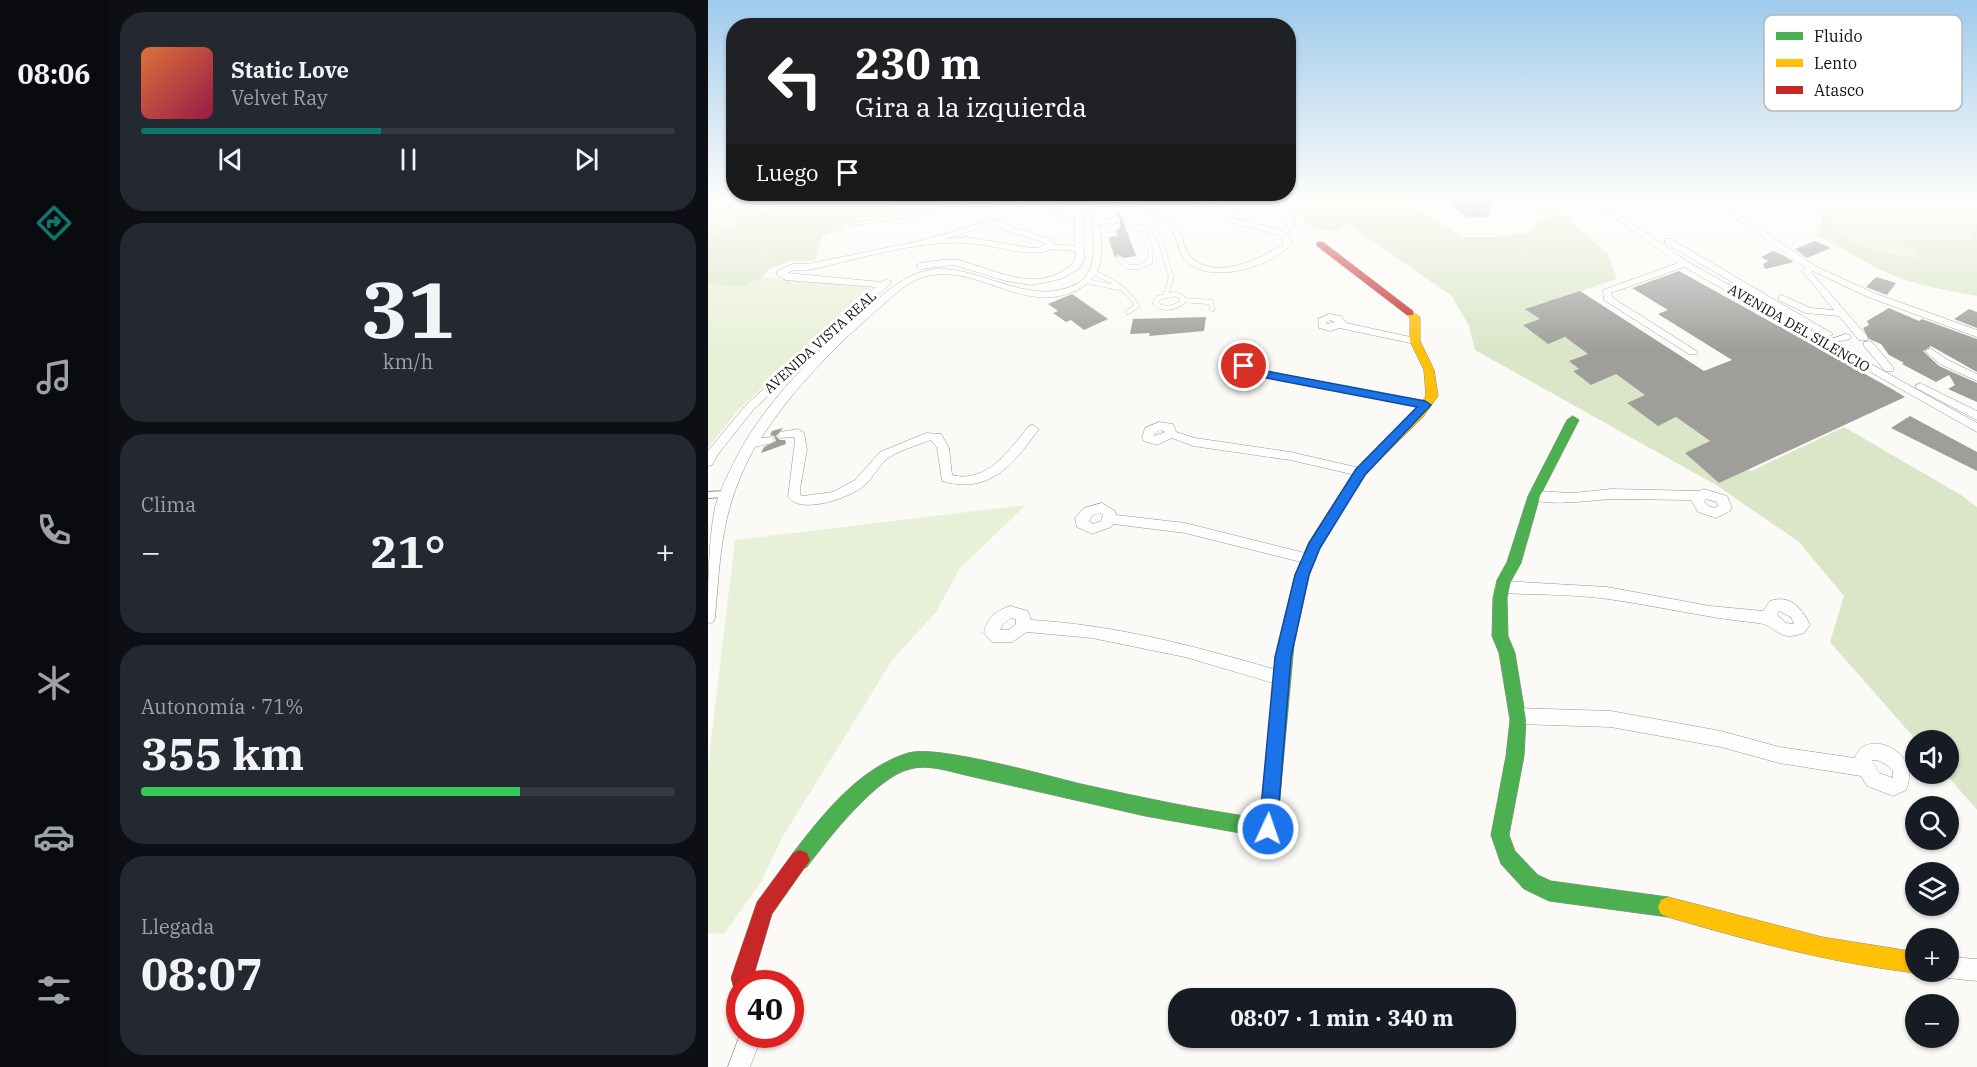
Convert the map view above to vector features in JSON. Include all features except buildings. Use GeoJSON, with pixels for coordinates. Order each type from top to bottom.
{"type":"FeatureCollection","features":[{"type":"Feature","properties":{"kind":"street"},"geometry":{"type":"LineString","coordinates":[[882,285],[786,277],[780,273],[793,267],[808,267],[885,251]]}},
{"type":"Feature","properties":{"kind":"street","name":"AVENIDA VISTA REAL"},"geometry":{"type":"LineString","coordinates":[[708,462],[731,428],[785,373],[882,285],[909,270],[938,263],[965,263],[1020,282],[1058,278],[1077,266],[1080,251]]}},
{"type":"Feature","properties":{"kind":"street"},"geometry":{"type":"LineString","coordinates":[[1094,273],[1096,251]]}},
{"type":"Feature","properties":{"kind":"street"},"geometry":{"type":"LineString","coordinates":[[1182,251],[1185,256],[1203,268],[1220,270],[1259,262],[1280,251]]}},
{"type":"Feature","properties":{"kind":"street"},"geometry":{"type":"LineString","coordinates":[[745,970],[764,909],[814,841],[872,780],[911,760],[969,767],[1205,821],[1268,829],[1280,678],[1302,575],[1360,472],[1432,396],[1429,370],[1415,341],[1415,317],[1329,251]]}},
{"type":"Feature","properties":{"kind":"street","name":"AVENIDA DEL SILENCIO"},"geometry":{"type":"LineString","coordinates":[[1666,251],[1685,264],[1977,428]]}},
{"type":"Feature","properties":{"kind":"street","name":"AVENIDA DEL SILENCIO"},"geometry":{"type":"LineString","coordinates":[[1684,251],[1731,279],[1854,338],[1889,369],[1977,416]]}},
{"type":"Feature","properties":{"kind":"street"},"geometry":{"type":"LineString","coordinates":[[1701,251],[1808,311],[1843,313]]}},
{"type":"Feature","properties":{"kind":"street"},"geometry":{"type":"LineString","coordinates":[[1787,251],[1812,268],[1821,270],[1840,282],[1977,334]]}},
{"type":"Feature","properties":{"kind":"street"},"geometry":{"type":"LineString","coordinates":[[1685,264],[1606,292],[1609,300],[1693,352]]}},
{"type":"Feature","properties":{"kind":"street"},"geometry":{"type":"LineString","coordinates":[[1812,268],[1806,271],[1843,313],[1854,338],[1889,369]]}},
{"type":"Feature","properties":{"kind":"street","name":"AVENIDA VISTA REAL"},"geometry":{"type":"LineString","coordinates":[[708,618],[716,532],[726,494],[750,444],[803,374],[896,286],[907,280],[938,272],[965,275],[1017,291],[1048,294],[1071,290],[1094,273]]}},
{"type":"Feature","properties":{"kind":"street"},"geometry":{"type":"LineString","coordinates":[[985,282],[993,274]]}},
{"type":"Feature","properties":{"kind":"street"},"geometry":{"type":"LineString","coordinates":[[1717,282],[1731,279]]}},
{"type":"Feature","properties":{"kind":"street"},"geometry":{"type":"LineString","coordinates":[[1339,325],[1415,341]]}},
{"type":"Feature","properties":{"kind":"street"},"geometry":{"type":"LineString","coordinates":[[818,343],[832,345]]}},
{"type":"Feature","properties":{"kind":"street"},"geometry":{"type":"LineString","coordinates":[[1930,351],[1944,362],[1977,378]]}},
{"type":"Feature","properties":{"kind":"street"},"geometry":{"type":"LineString","coordinates":[[1256,372],[1425,405]]}},
{"type":"Feature","properties":{"kind":"street"},"geometry":{"type":"LineString","coordinates":[[785,373],[803,374]]}},
{"type":"Feature","properties":{"kind":"street"},"geometry":{"type":"LineString","coordinates":[[1573,420],[1534,496],[1514,563],[1502,587],[1500,636],[1507,653],[1517,716],[1515,756],[1500,835],[1508,857],[1531,882],[1549,891],[1657,904],[1786,940],[1867,958],[1905,962]]}},
{"type":"Feature","properties":{"kind":"street"},"geometry":{"type":"LineString","coordinates":[[788,434],[800,437],[801,459],[792,487],[794,497],[802,501],[842,493],[859,483],[884,455],[930,436],[937,437],[943,448],[946,478],[956,482],[983,480],[1005,461],[1033,429]]}},
{"type":"Feature","properties":{"kind":"street"},"geometry":{"type":"LineString","coordinates":[[1171,434],[1193,442],[1290,456],[1360,472]]}},
{"type":"Feature","properties":{"kind":"street"},"geometry":{"type":"LineString","coordinates":[[750,444],[768,440]]}},
{"type":"Feature","properties":{"kind":"street"},"geometry":{"type":"LineString","coordinates":[[1534,496],[1573,498],[1612,494],[1699,496]]}},
{"type":"Feature","properties":{"kind":"street"},"geometry":{"type":"LineString","coordinates":[[1109,519],[1185,528],[1309,559]]}},
{"type":"Feature","properties":{"kind":"street"},"geometry":{"type":"LineString","coordinates":[[1502,587],[1607,593],[1710,612],[1770,618]]}},
{"type":"Feature","properties":{"kind":"street"},"geometry":{"type":"LineString","coordinates":[[1024,626],[1059,627],[1140,638],[1280,678]]}},
{"type":"Feature","properties":{"kind":"street"},"geometry":{"type":"LineString","coordinates":[[1517,716],[1611,719],[1720,739],[1779,755],[1864,768]]}},
{"type":"Feature","properties":{"kind":"street"},"geometry":{"type":"LineString","coordinates":[[1959,968],[1977,970]]}},
{"type":"Feature","properties":{"kind":"street"},"geometry":{"type":"LineString","coordinates":[[739,1067],[746,1048]]}},
{"type":"Feature","properties":{"kind":"lane"},"geometry":{"type":"LineString","coordinates":[[1119,259],[1128,267],[1139,267],[1150,261],[1149,251]]}},
{"type":"Feature","properties":{"kind":"lane"},"geometry":{"type":"LineString","coordinates":[[1165,251],[1173,276],[1166,295]]}},
{"type":"Feature","properties":{"kind":"lane"},"geometry":{"type":"LineString","coordinates":[[1094,273],[1110,278],[1132,297],[1137,306],[1128,312]]}},
{"type":"Feature","properties":{"kind":"lane"},"geometry":{"type":"LineString","coordinates":[[1100,284],[1110,278]]}},
{"type":"Feature","properties":{"kind":"lane"},"geometry":{"type":"LineString","coordinates":[[1086,281],[1119,288]]}},
{"type":"Feature","properties":{"kind":"lane"},"geometry":{"type":"LineString","coordinates":[[1182,300],[1177,306],[1159,307],[1155,303],[1158,298],[1175,294],[1182,300],[1203,299],[1211,302],[1212,309]]}},
{"type":"Feature","properties":{"kind":"lane"},"geometry":{"type":"LineString","coordinates":[[708,495],[726,494]]}},
{"type":"Feature","properties":{"kind":"green space"},"geometry":{"type":"Polygon","coordinates":[[[708,251],[818,251],[815,261],[791,261],[769,269],[763,277],[741,287],[708,284],[708,251]]]}},
{"type":"Feature","properties":{"kind":"green space"},"geometry":{"type":"Polygon","coordinates":[[[1387,251],[1604,251],[1608,254],[1617,279],[1526,309],[1751,471],[1844,427],[1961,495],[1977,507],[1977,810],[1955,784],[1959,784],[1959,730],[1907,730],[1830,642],[1844,596],[1799,542],[1716,485],[1475,350],[1469,326],[1452,296],[1387,251]]]}},
{"type":"Feature","properties":{"kind":"green space"},"geometry":{"type":"Polygon","coordinates":[[[1847,251],[1877,251],[1921,257],[1912,251],[1977,251],[1977,296],[1929,287],[1894,276],[1847,251]]]}},
{"type":"Feature","properties":{"kind":"green space"},"geometry":{"type":"Polygon","coordinates":[[[1878,251],[1913,251],[1922,257],[1878,251]]]}},
{"type":"Feature","properties":{"kind":"green space"},"geometry":{"type":"Polygon","coordinates":[[[763,277],[873,288],[740,408],[708,448],[708,284],[741,287],[763,277]]]}},
{"type":"Feature","properties":{"kind":"green space"},"geometry":{"type":"Polygon","coordinates":[[[1026,505],[960,568],[936,612],[893,659],[783,836],[761,882],[724,934],[708,933],[708,766],[735,540],[1026,505]]]}},
{"type":"Feature","properties":{"kind":"traffic: fast"},"geometry":{"type":"LineString","coordinates":[[1573,420],[1534,496],[1514,563],[1504,580],[1500,598],[1500,636],[1507,653],[1518,720],[1515,756],[1500,835],[1508,857],[1531,882],[1549,891],[1668,907]]}},
{"type":"Feature","properties":{"kind":"traffic: fast"},"geometry":{"type":"LineString","coordinates":[[800,860],[849,802],[880,775],[895,766],[919,759],[965,766],[1145,807],[1268,829],[1286,645]]}},
{"type":"Feature","properties":{"kind":"traffic: slow"},"geometry":{"type":"LineString","coordinates":[[1286,645],[1302,575],[1314,546],[1360,472],[1419,414],[1432,396],[1429,370],[1415,341],[1415,317],[1410,313]]}},
{"type":"Feature","properties":{"kind":"traffic: slow"},"geometry":{"type":"LineString","coordinates":[[1668,907],[1822,948],[1905,962]]}},
{"type":"Feature","properties":{"kind":"traffic: jam"},"geometry":{"type":"LineString","coordinates":[[1329,251],[1410,313]]}},
{"type":"Feature","properties":{"kind":"traffic: jam"},"geometry":{"type":"LineString","coordinates":[[745,970],[764,909],[800,860]]}},
{"type":"Feature","properties":{"kind":"route"},"geometry":{"type":"LineString","coordinates":[[1244,366],[1254,367],[1256,372],[1425,405],[1419,414],[1360,472],[1350,493],[1314,546],[1302,575],[1283,657],[1276,713],[1268,829]]}}]}
